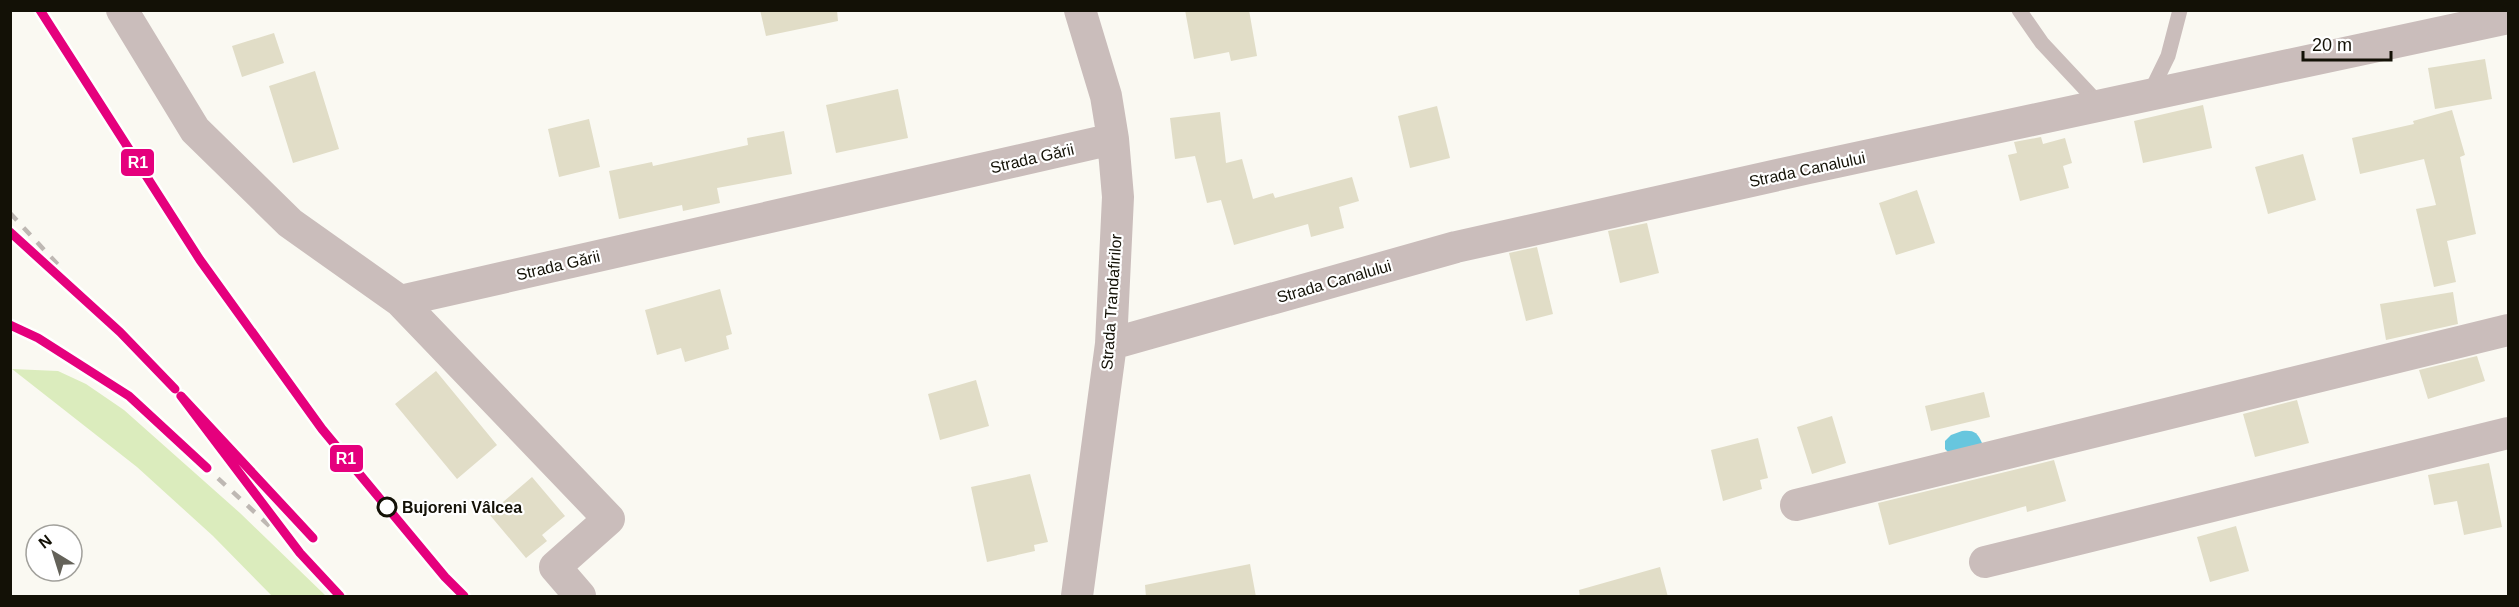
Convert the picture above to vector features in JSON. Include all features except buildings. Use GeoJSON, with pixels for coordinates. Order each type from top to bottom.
{"type":"FeatureCollection","features":[{"type":"Feature","properties":{"kind":"street"},"geometry":{"type":"LineString","coordinates":[[122,10],[195,130],[290,223],[400,301],[609,519],[555,567],[579,597]]}},
{"type":"Feature","properties":{"kind":"street","name":"Strada Trandafirilor"},"geometry":{"type":"LineString","coordinates":[[1077,597],[1111,344],[1118,197],[1113,139],[1106,96],[1080,10]]}},
{"type":"Feature","properties":{"kind":"street","name":"Strada Canalului"},"geometry":{"type":"LineString","coordinates":[[1111,344],[1456,247],[2508,18]]}},
{"type":"Feature","properties":{"kind":"street","name":"Strada Gării"},"geometry":{"type":"LineString","coordinates":[[400,301],[1113,139]]}},
{"type":"Feature","properties":{"kind":"street"},"geometry":{"type":"LineString","coordinates":[[1796,505],[2508,330]]}},
{"type":"Feature","properties":{"kind":"street"},"geometry":{"type":"LineString","coordinates":[[1985,562],[2508,433]]}},
{"type":"Feature","properties":{"kind":"lane"},"geometry":{"type":"LineString","coordinates":[[2019,10],[2042,43],[2100,105]]}},
{"type":"Feature","properties":{"kind":"lane"},"geometry":{"type":"LineString","coordinates":[[2149,95],[2168,56],[2180,10]]}},
{"type":"Feature","properties":{"kind":"green space"},"geometry":{"type":"Polygon","coordinates":[[[12,369],[58,371],[86,384],[124,410],[240,513],[326,596],[272,596],[213,536],[137,467],[12,369]]]}},
{"type":"Feature","properties":{"kind":"water"},"geometry":{"type":"Polygon","coordinates":[[[1962,431],[1975,432],[1982,443],[1977,451],[1950,454],[1945,449],[1945,441],[1951,435],[1962,431]]]}},
{"type":"Feature","properties":{"kind":"railway"},"geometry":{"type":"LineString","coordinates":[[40,10],[200,260],[322,429],[445,577],[464,596]]}},
{"type":"Feature","properties":{"kind":"railway"},"geometry":{"type":"LineString","coordinates":[[10,213],[61,268]]}},
{"type":"Feature","properties":{"kind":"railway"},"geometry":{"type":"LineString","coordinates":[[10,232],[120,332],[181,396]]}},
{"type":"Feature","properties":{"kind":"railway"},"geometry":{"type":"LineString","coordinates":[[10,325],[38,338],[129,396],[275,531]]}},
{"type":"Feature","properties":{"kind":"railway"},"geometry":{"type":"LineString","coordinates":[[313,538],[181,396],[300,553],[340,596]]}},
{"type":"Feature","properties":{"kind":"transit line","name":"R1"},"geometry":{"type":"LineString","coordinates":[[40,10],[200,260],[322,429],[445,577],[464,596]]}},
{"type":"Feature","properties":{"kind":"transit line","name":"R1"},"geometry":{"type":"LineString","coordinates":[[10,232],[120,332],[175,389]]}},
{"type":"Feature","properties":{"kind":"transit line","name":"R1"},"geometry":{"type":"LineString","coordinates":[[10,325],[38,338],[129,396],[207,468]]}},
{"type":"Feature","properties":{"kind":"transit line","name":"R1"},"geometry":{"type":"LineString","coordinates":[[313,538],[181,396],[300,553],[340,596]]}},
{"type":"Feature","properties":{"kind":"place","name":"Bujoreni Vâlcea"},"geometry":{"type":"Point","coordinates":[387,507]}}]}
